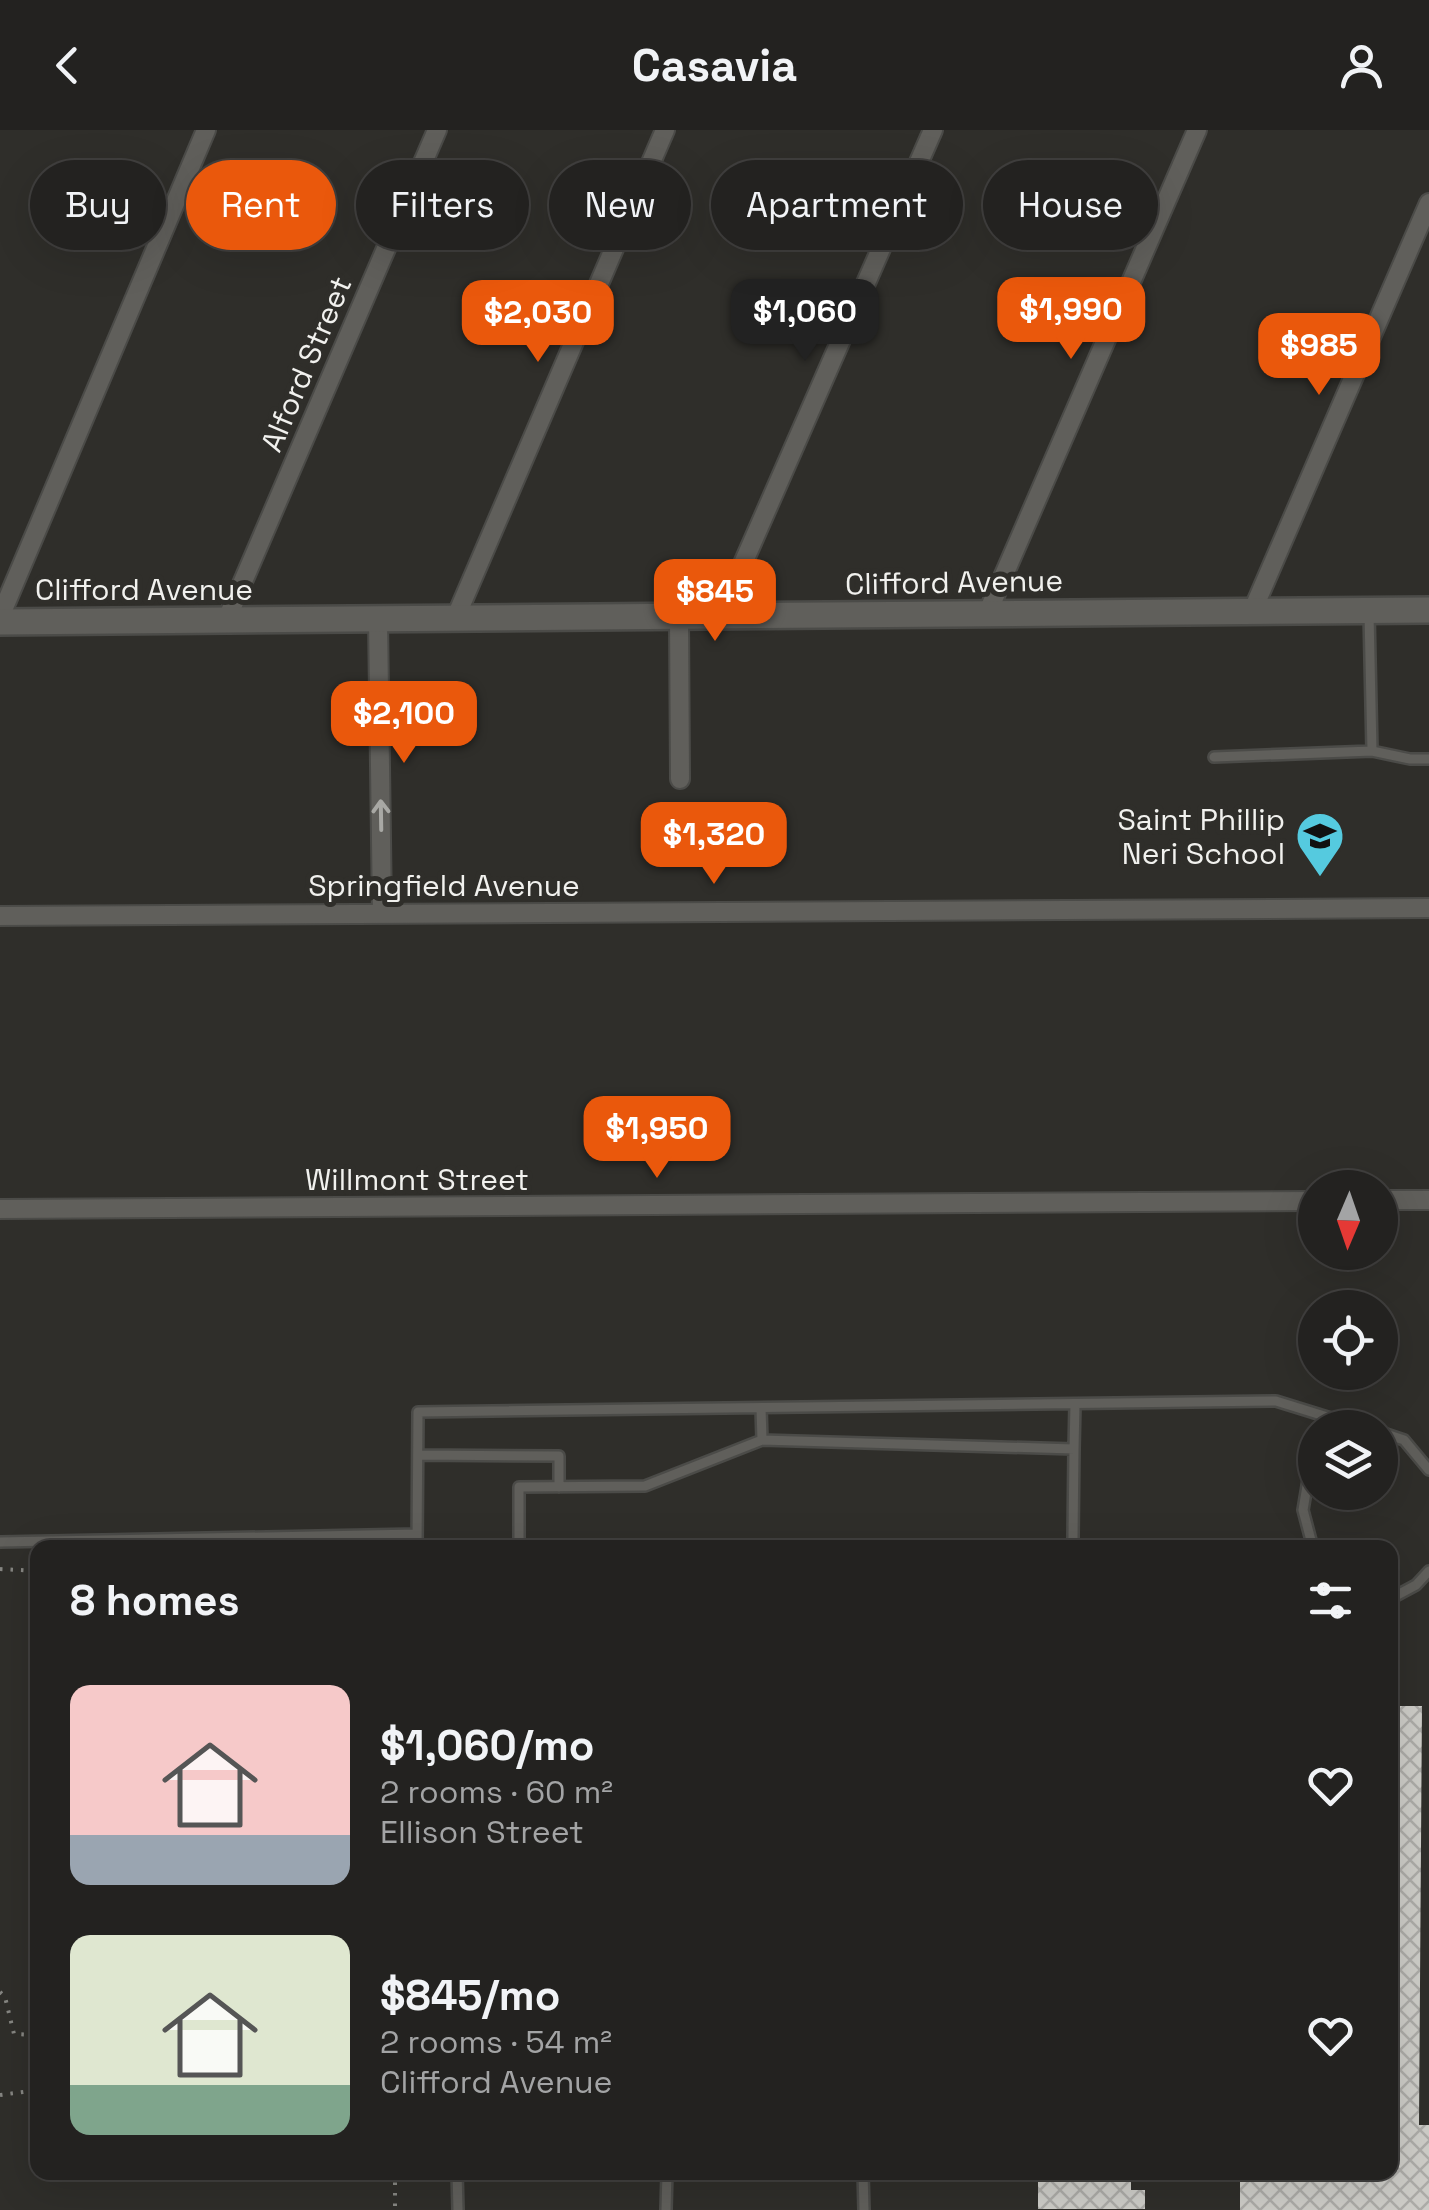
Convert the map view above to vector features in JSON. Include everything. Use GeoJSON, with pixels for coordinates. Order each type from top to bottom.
{"type":"FeatureCollection","features":[{"type":"Feature","properties":{"kind":"main road","name":"Clifford Avenue"},"geometry":{"type":"LineString","coordinates":[[0,620],[1429,610]]}},
{"type":"Feature","properties":{"kind":"street"},"geometry":{"type":"LineString","coordinates":[[0,620],[206,130]]}},
{"type":"Feature","properties":{"kind":"street","name":"Alford Street"},"geometry":{"type":"LineString","coordinates":[[226,621],[437,130]]}},
{"type":"Feature","properties":{"kind":"street"},"geometry":{"type":"LineString","coordinates":[[455,619],[665,130]]}},
{"type":"Feature","properties":{"kind":"street"},"geometry":{"type":"LineString","coordinates":[[720,616],[932,130]]}},
{"type":"Feature","properties":{"kind":"street"},"geometry":{"type":"LineString","coordinates":[[987,614],[1198,130]]}},
{"type":"Feature","properties":{"kind":"street"},"geometry":{"type":"LineString","coordinates":[[1252,612],[1429,203]]}},
{"type":"Feature","properties":{"kind":"street"},"geometry":{"type":"LineString","coordinates":[[679,617],[680,779]]}},
{"type":"Feature","properties":{"kind":"street"},"geometry":{"type":"LineString","coordinates":[[378,620],[382,912]]}},
{"type":"Feature","properties":{"kind":"street","name":"Springfield Avenue"},"geometry":{"type":"LineString","coordinates":[[0,916],[1429,908]]}},
{"type":"Feature","properties":{"kind":"street"},"geometry":{"type":"LineString","coordinates":[[1398,1200],[1429,1200]]}},
{"type":"Feature","properties":{"kind":"street","name":"Willmont Street"},"geometry":{"type":"LineString","coordinates":[[0,1209],[1298,1201]]}},
{"type":"Feature","properties":{"kind":"lane"},"geometry":{"type":"LineString","coordinates":[[1369,610],[1372,751]]}},
{"type":"Feature","properties":{"kind":"lane"},"geometry":{"type":"LineString","coordinates":[[1214,757],[1372,751],[1410,760],[1429,759]]}},
{"type":"Feature","properties":{"kind":"lane"},"geometry":{"type":"LineString","coordinates":[[417,1540],[418,1412],[1276,1401],[1306,1410]]}},
{"type":"Feature","properties":{"kind":"lane"},"geometry":{"type":"LineString","coordinates":[[1073,1538],[1075,1404]]}},
{"type":"Feature","properties":{"kind":"lane"},"geometry":{"type":"LineString","coordinates":[[760,1408],[762,1440]]}},
{"type":"Feature","properties":{"kind":"lane"},"geometry":{"type":"LineString","coordinates":[[1398,1438],[1429,1470]]}},
{"type":"Feature","properties":{"kind":"lane"},"geometry":{"type":"LineString","coordinates":[[520,1540],[519,1487],[645,1486],[762,1440],[1074,1449]]}},
{"type":"Feature","properties":{"kind":"lane"},"geometry":{"type":"LineString","coordinates":[[418,1455],[559,1456],[559,1486]]}},
{"type":"Feature","properties":{"kind":"lane"},"geometry":{"type":"LineString","coordinates":[[1303,1510],[1312,1540]]}},
{"type":"Feature","properties":{"kind":"lane"},"geometry":{"type":"LineString","coordinates":[[104,1540],[417,1534]]}},
{"type":"Feature","properties":{"kind":"lane"},"geometry":{"type":"LineString","coordinates":[[0,1542],[30,1541]]}},
{"type":"Feature","properties":{"kind":"lane"},"geometry":{"type":"LineString","coordinates":[[1398,1595],[1416,1585],[1429,1571]]}},
{"type":"Feature","properties":{"kind":"lane"},"geometry":{"type":"LineString","coordinates":[[457,2180],[458,2210]]}},
{"type":"Feature","properties":{"kind":"lane"},"geometry":{"type":"LineString","coordinates":[[666,2180],[666,2210]]}},
{"type":"Feature","properties":{"kind":"lane"},"geometry":{"type":"LineString","coordinates":[[863,2180],[864,2210]]}},
{"type":"Feature","properties":{"kind":"path"},"geometry":{"type":"LineString","coordinates":[[0,1569],[30,1571]]}},
{"type":"Feature","properties":{"kind":"path"},"geometry":{"type":"LineString","coordinates":[[0,1992],[5,1997],[14,2034],[30,2035]]}},
{"type":"Feature","properties":{"kind":"path"},"geometry":{"type":"LineString","coordinates":[[0,2095],[30,2091]]}},
{"type":"Feature","properties":{"kind":"path"},"geometry":{"type":"LineString","coordinates":[[395,2180],[395,2210]]}},
{"type":"Feature","properties":{"kind":"building"},"geometry":{"type":"Polygon","coordinates":[[[1398,1706],[1422,1706],[1419,2125],[1429,2125],[1429,2210],[1240,2210],[1240,2180],[1398,2180],[1398,1706]]]}},
{"type":"Feature","properties":{"kind":"building"},"geometry":{"type":"Polygon","coordinates":[[[1038,2180],[1131,2180],[1131,2190],[1145,2190],[1145,2209],[1038,2209],[1038,2180]]]}},
{"type":"Feature","properties":{"kind":"place","name":"Saint Phillip Neri School"},"geometry":{"type":"Point","coordinates":[1320,878]}}]}
